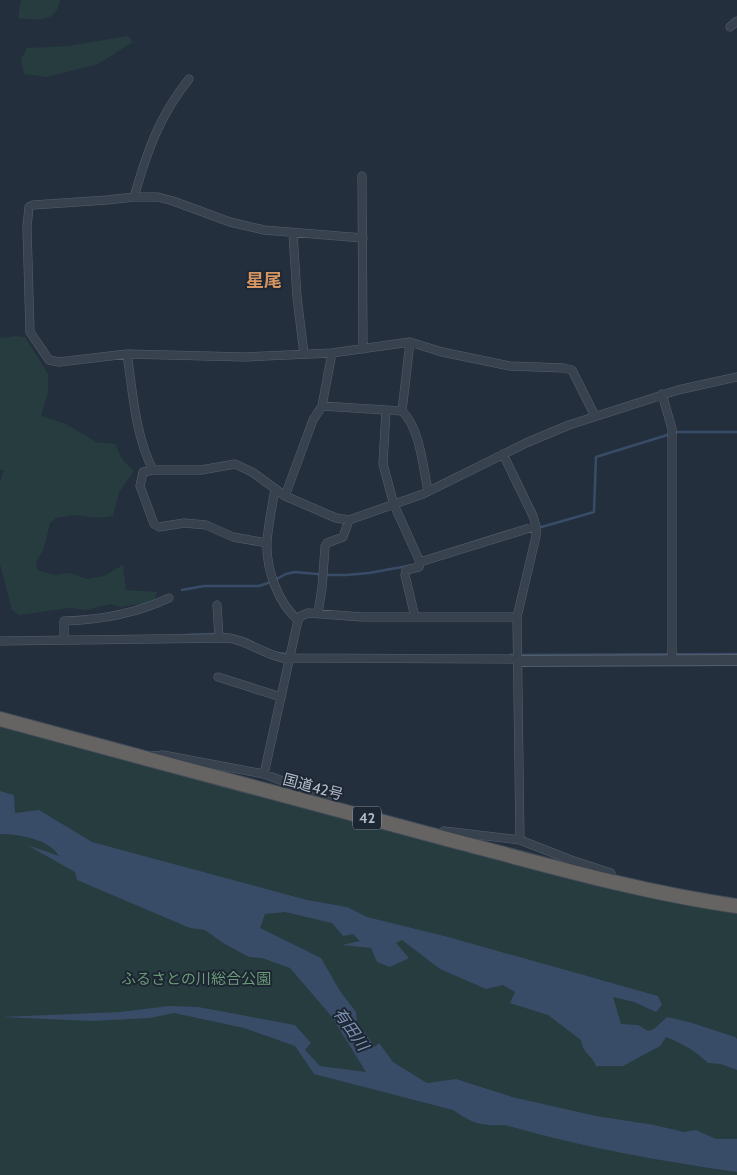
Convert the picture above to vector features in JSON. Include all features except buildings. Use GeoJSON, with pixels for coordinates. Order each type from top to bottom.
{"type":"FeatureCollection","features":[{"type":"Feature","properties":{"kind":"highway","name":"国道42号"},"geometry":{"type":"LineString","coordinates":[[0,719],[612,882],[678,897],[737,906]]}},
{"type":"Feature","properties":{"kind":"street"},"geometry":{"type":"LineString","coordinates":[[730,27],[737,21]]}},
{"type":"Feature","properties":{"kind":"street"},"geometry":{"type":"LineString","coordinates":[[134,197],[159,123],[189,79]]}},
{"type":"Feature","properties":{"kind":"street"},"geometry":{"type":"LineString","coordinates":[[362,176],[363,349]]}},
{"type":"Feature","properties":{"kind":"street"},"geometry":{"type":"LineString","coordinates":[[363,238],[293,233],[247,227],[173,201],[158,198],[134,197],[92,202],[33,205],[29,207],[27,214],[30,332],[49,360],[58,362],[127,354],[245,356],[304,354],[363,349],[410,342],[442,352],[510,366],[572,370],[595,416]]}},
{"type":"Feature","properties":{"kind":"street"},"geometry":{"type":"LineString","coordinates":[[293,233],[297,297],[304,354]]}},
{"type":"Feature","properties":{"kind":"street"},"geometry":{"type":"LineString","coordinates":[[402,411],[410,342]]}},
{"type":"Feature","properties":{"kind":"street"},"geometry":{"type":"LineString","coordinates":[[285,496],[313,420],[322,406],[332,352]]}},
{"type":"Feature","properties":{"kind":"street"},"geometry":{"type":"LineString","coordinates":[[127,354],[139,430],[143,446],[154,470]]}},
{"type":"Feature","properties":{"kind":"street"},"geometry":{"type":"LineString","coordinates":[[267,543],[232,537],[200,524],[184,523],[159,527],[154,524],[141,491],[140,482],[143,472],[154,470],[201,470],[235,464],[252,472],[285,496],[336,518],[349,520],[428,491],[546,434],[662,394],[737,377]]}},
{"type":"Feature","properties":{"kind":"street"},"geometry":{"type":"LineString","coordinates":[[662,394],[672,429],[672,660]]}},
{"type":"Feature","properties":{"kind":"street"},"geometry":{"type":"LineString","coordinates":[[322,406],[402,411],[409,418],[420,449],[428,491]]}},
{"type":"Feature","properties":{"kind":"street"},"geometry":{"type":"LineString","coordinates":[[386,410],[383,464],[394,505],[420,562]]}},
{"type":"Feature","properties":{"kind":"street"},"geometry":{"type":"LineString","coordinates":[[503,454],[536,526],[536,536],[517,617],[520,840]]}},
{"type":"Feature","properties":{"kind":"street"},"geometry":{"type":"LineString","coordinates":[[275,489],[267,543],[270,566],[283,602],[298,620]]}},
{"type":"Feature","properties":{"kind":"street"},"geometry":{"type":"LineString","coordinates":[[318,613],[325,547],[327,544],[343,537],[349,520]]}},
{"type":"Feature","properties":{"kind":"street"},"geometry":{"type":"LineString","coordinates":[[415,617],[404,572],[406,570],[419,566],[420,562],[536,526]]}},
{"type":"Feature","properties":{"kind":"street"},"geometry":{"type":"LineString","coordinates":[[64,640],[64,621],[123,613],[153,605],[169,598]]}},
{"type":"Feature","properties":{"kind":"street"},"geometry":{"type":"LineString","coordinates":[[217,605],[219,638]]}},
{"type":"Feature","properties":{"kind":"street"},"geometry":{"type":"LineString","coordinates":[[264,774],[298,620],[304,614],[318,613],[352,617],[517,617]]}},
{"type":"Feature","properties":{"kind":"street"},"geometry":{"type":"LineString","coordinates":[[0,641],[219,638],[243,641],[268,654],[290,658],[511,659],[518,661],[737,660]]}},
{"type":"Feature","properties":{"kind":"street"},"geometry":{"type":"LineString","coordinates":[[218,677],[281,697]]}},
{"type":"Feature","properties":{"kind":"street"},"geometry":{"type":"LineString","coordinates":[[146,759],[152,756],[163,756],[264,774],[330,801],[339,810]]}},
{"type":"Feature","properties":{"kind":"street"},"geometry":{"type":"LineString","coordinates":[[438,836],[448,831],[520,840],[570,860],[611,873],[612,882]]}},
{"type":"Feature","properties":{"kind":"green space"},"geometry":{"type":"Polygon","coordinates":[[[21,0],[60,0],[53,15],[44,19],[33,19],[18,18],[21,0]]]}},
{"type":"Feature","properties":{"kind":"green space"},"geometry":{"type":"Polygon","coordinates":[[[128,36],[133,42],[98,64],[47,77],[24,74],[21,59],[27,48],[69,46],[128,36]]]}},
{"type":"Feature","properties":{"kind":"green space"},"geometry":{"type":"Polygon","coordinates":[[[25,337],[48,374],[48,392],[41,416],[66,424],[96,442],[115,444],[122,459],[134,471],[119,492],[113,516],[97,518],[73,515],[56,518],[50,523],[44,548],[36,562],[38,570],[54,575],[70,573],[87,579],[104,576],[123,565],[126,590],[157,592],[154,602],[119,607],[111,604],[86,610],[70,608],[19,615],[12,610],[0,564],[0,481],[4,470],[0,470],[0,338],[25,337]]]}},
{"type":"Feature","properties":{"kind":"green space","name":"ふるさとの川総合公園"},"geometry":{"type":"Polygon","coordinates":[[[0,724],[737,909],[737,1175],[0,1175],[0,724]]]}},
{"type":"Feature","properties":{"kind":"water","name":"有田川"},"geometry":{"type":"Polygon","coordinates":[[[0,791],[14,795],[15,813],[39,810],[92,842],[307,900],[347,907],[367,917],[448,937],[658,996],[662,1005],[656,1012],[634,1002],[613,997],[621,1024],[638,1025],[648,1031],[654,1029],[667,1017],[735,1037],[737,1039],[737,1070],[721,1064],[708,1063],[688,1048],[666,1037],[660,1046],[623,1066],[596,1066],[584,1049],[581,1040],[548,1015],[510,1003],[515,992],[503,985],[486,989],[440,969],[402,940],[396,943],[409,958],[390,967],[377,962],[371,948],[342,945],[360,941],[353,934],[343,936],[332,923],[285,912],[265,914],[260,928],[321,958],[340,991],[356,1012],[357,1022],[375,1047],[379,1043],[393,1062],[427,1083],[456,1079],[512,1097],[596,1116],[654,1125],[684,1132],[696,1130],[716,1139],[737,1139],[737,1172],[620,1153],[505,1125],[478,1123],[453,1110],[314,1074],[295,1046],[244,1028],[174,1013],[150,1018],[92,1021],[1,1017],[120,1012],[169,1006],[198,1007],[295,1025],[311,1043],[305,1050],[320,1066],[366,1072],[332,1017],[290,968],[262,958],[249,957],[223,943],[205,930],[190,928],[77,880],[75,872],[27,845],[59,856],[48,845],[24,836],[0,834],[0,791]]]}},
{"type":"Feature","properties":{"kind":"waterway"},"geometry":{"type":"LineString","coordinates":[[538,528],[594,512],[596,457],[677,432],[737,432]]}},
{"type":"Feature","properties":{"kind":"waterway"},"geometry":{"type":"LineString","coordinates":[[182,590],[204,586],[259,586],[295,572],[346,575],[413,565]]}},
{"type":"Feature","properties":{"kind":"waterway"},"geometry":{"type":"LineString","coordinates":[[186,635],[230,635],[254,643]]}},
{"type":"Feature","properties":{"kind":"waterway"},"geometry":{"type":"LineString","coordinates":[[277,653],[289,654]]}},
{"type":"Feature","properties":{"kind":"waterway"},"geometry":{"type":"LineString","coordinates":[[510,655],[737,654]]}},
{"type":"Feature","properties":{"kind":"district","name":"星尾"},"geometry":{"type":"Point","coordinates":[264,281]}}]}
